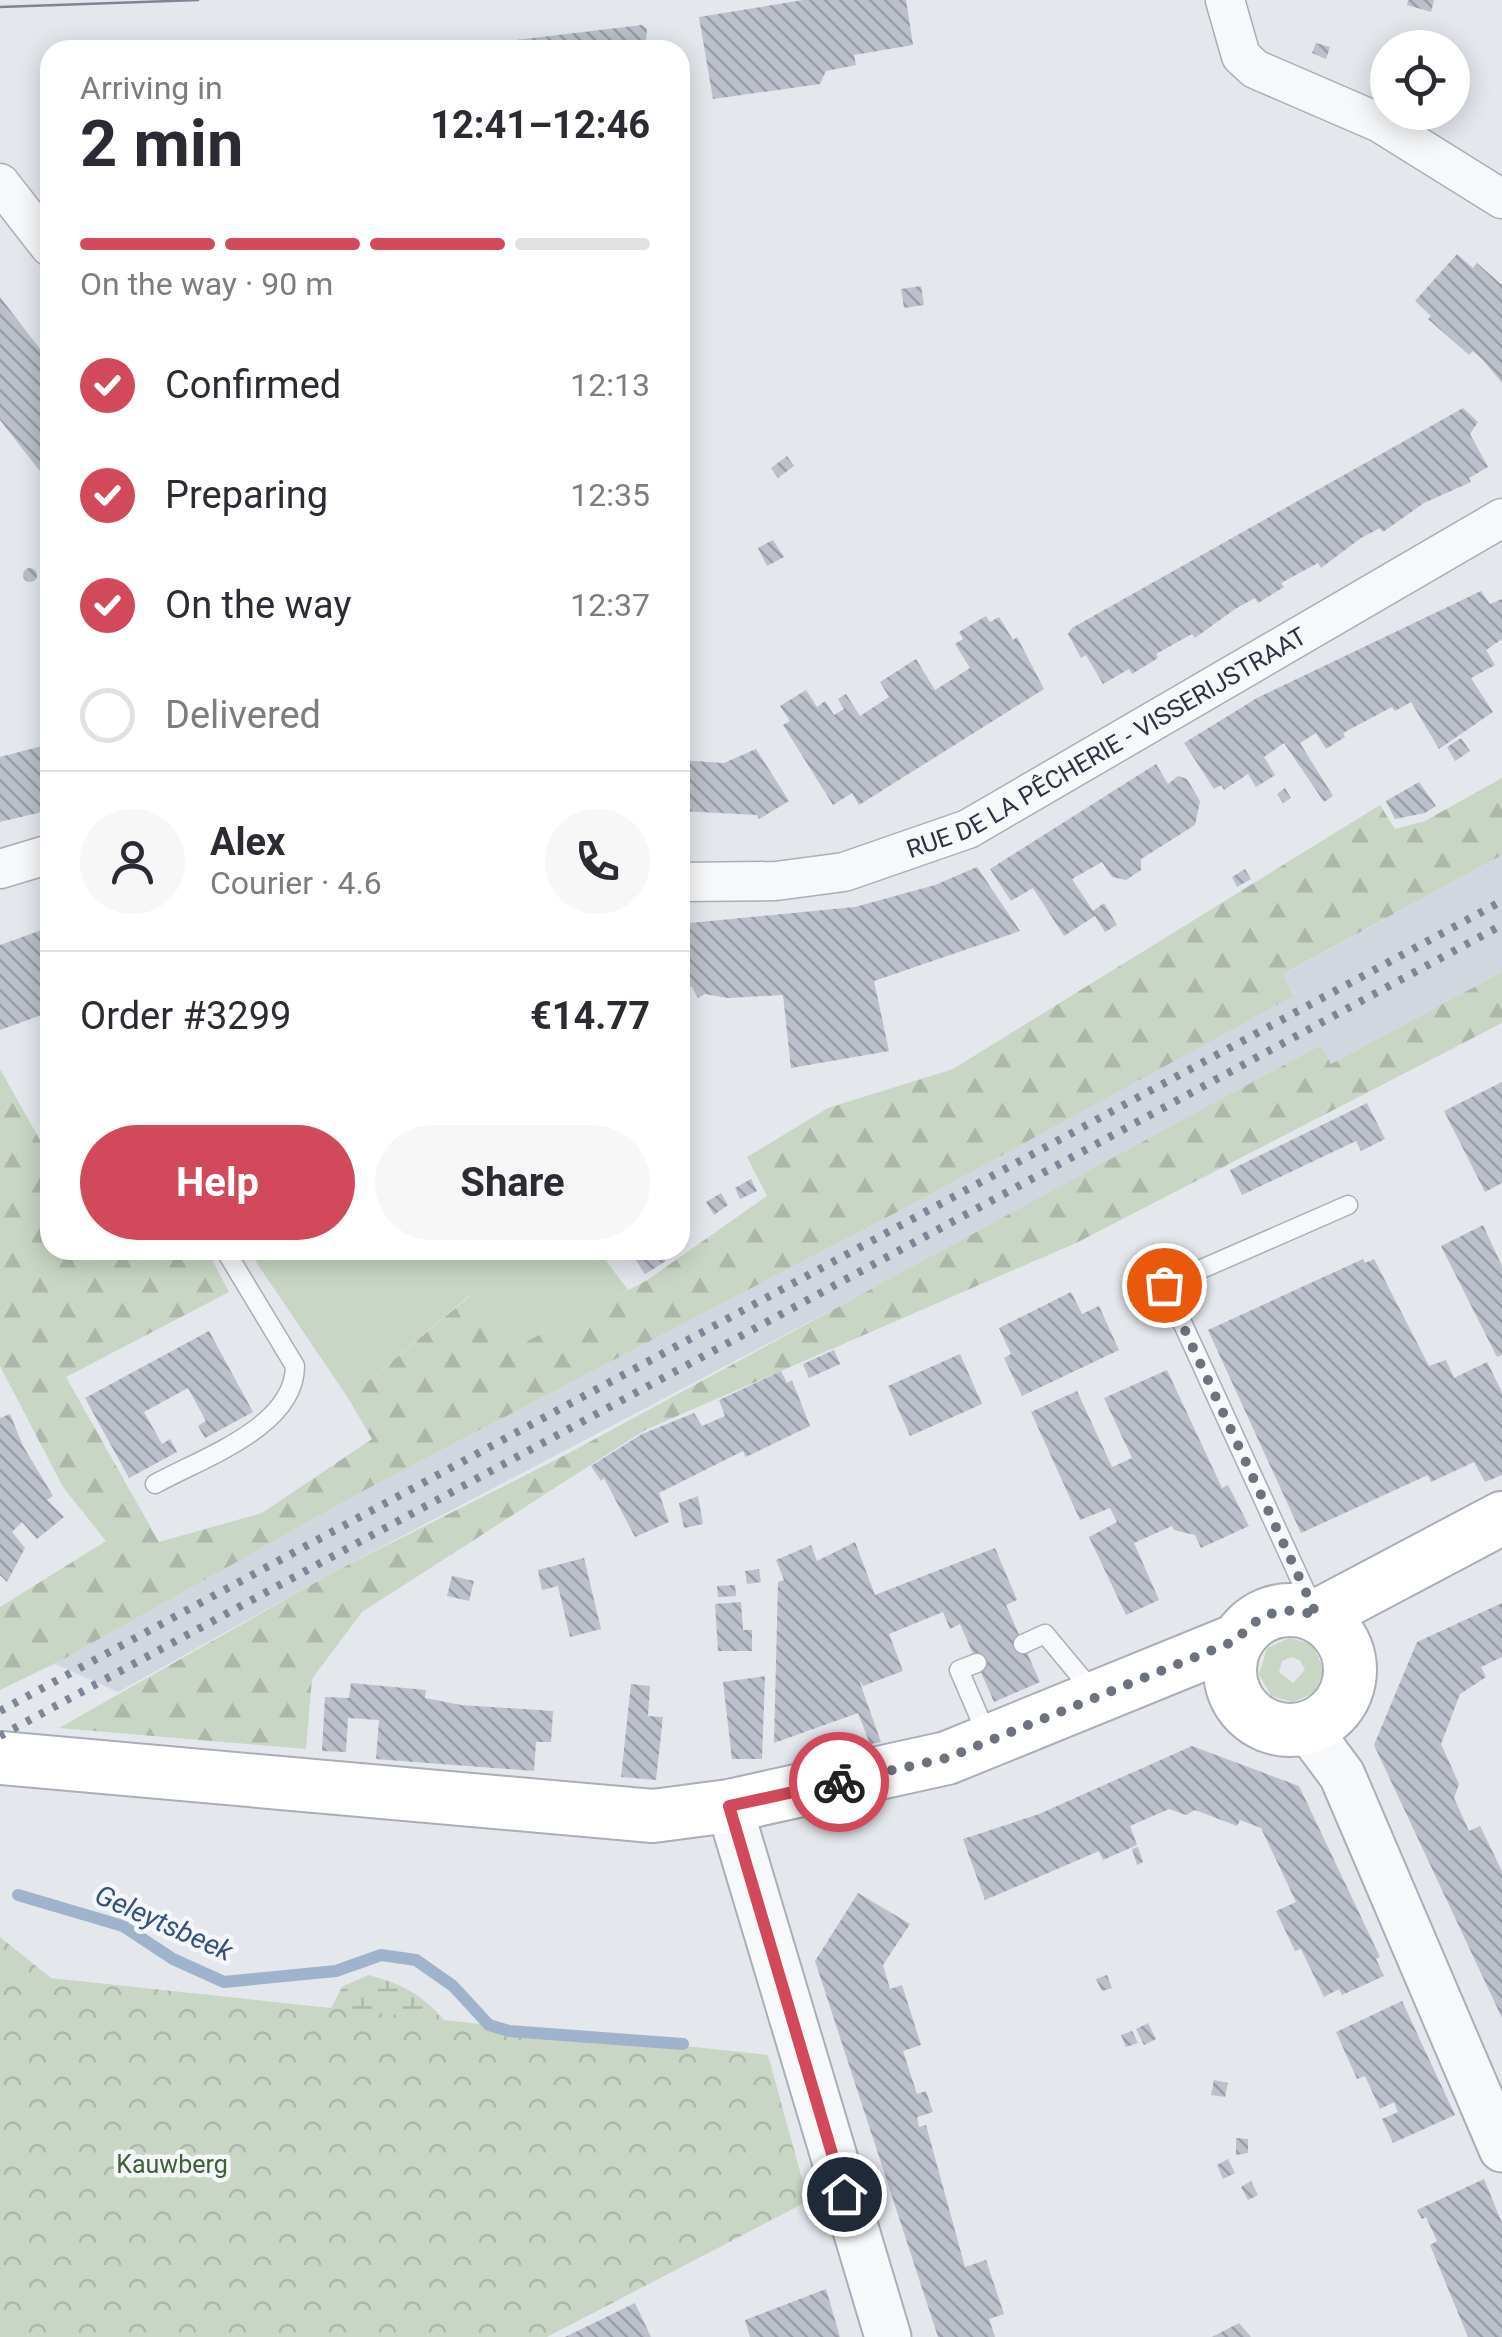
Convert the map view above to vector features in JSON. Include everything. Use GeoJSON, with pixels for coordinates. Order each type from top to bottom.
{"type":"FeatureCollection","features":[{"type":"Feature","properties":{"kind":"main road"},"geometry":{"type":"LineString","coordinates":[[1333,1635],[1355,1593],[1400,1575],[1502,1518]]}},
{"type":"Feature","properties":{"kind":"main road"},"geometry":{"type":"LineString","coordinates":[[1302,1610],[1333,1635],[1351,1670],[1343,1700],[1333,1712],[1307,1728],[1266,1725],[1236,1697],[1230,1678],[1237,1640],[1246,1628],[1272,1612],[1302,1610]]}},
{"type":"Feature","properties":{"kind":"main road"},"geometry":{"type":"LineString","coordinates":[[0,1758],[653,1816],[729,1806],[947,1758],[1096,1694],[1237,1640]]}},
{"type":"Feature","properties":{"kind":"main road"},"geometry":{"type":"LineString","coordinates":[[1096,1694],[1236,1697]]}},
{"type":"Feature","properties":{"kind":"street"},"geometry":{"type":"LineString","coordinates":[[1225,0],[1241,56],[1255,69],[1380,123],[1502,199]]}},
{"type":"Feature","properties":{"kind":"street"},"geometry":{"type":"LineString","coordinates":[[0,182],[40,234]]}},
{"type":"Feature","properties":{"kind":"street","name":"RUE DE LA PÊCHERIE - VISSERIJSTRAAT"},"geometry":{"type":"LineString","coordinates":[[690,882],[776,881],[844,872],[968,829],[1502,518]]}},
{"type":"Feature","properties":{"kind":"street"},"geometry":{"type":"LineString","coordinates":[[0,869],[40,857]]}},
{"type":"Feature","properties":{"kind":"street"},"geometry":{"type":"LineString","coordinates":[[1307,1728],[1342,1775],[1502,2149]]}},
{"type":"Feature","properties":{"kind":"street"},"geometry":{"type":"LineString","coordinates":[[729,1806],[888,2337]]}},
{"type":"Feature","properties":{"kind":"lane"},"geometry":{"type":"LineString","coordinates":[[1333,1635],[1164,1285],[1348,1205]]}},
{"type":"Feature","properties":{"kind":"lane"},"geometry":{"type":"LineString","coordinates":[[155,1484],[274,1418],[289,1400],[295,1366],[232,1260]]}},
{"type":"Feature","properties":{"kind":"lane"},"geometry":{"type":"LineString","coordinates":[[1023,1644],[1045,1634],[1096,1694]]}},
{"type":"Feature","properties":{"kind":"lane"},"geometry":{"type":"LineString","coordinates":[[977,1663],[960,1670],[989,1740]]}},
{"type":"Feature","properties":{"kind":"shaded area"},"geometry":{"type":"Polygon","coordinates":[[[1502,855],[1502,972],[1331,1064],[1321,1045],[1001,1221],[332,1573],[118,1692],[55,1664],[365,1490],[920,1200],[1293,995],[1282,975],[1502,855]]]}},
{"type":"Feature","properties":{"kind":"green space"},"geometry":{"type":"Polygon","coordinates":[[[1502,778],[1502,855],[1283,974],[1293,996],[920,1200],[365,1490],[62,1660],[0,1690],[0,1607],[106,1541],[63,1487],[0,1366],[0,1069],[40,1140],[40,1260],[212,1260],[229,1292],[66,1377],[159,1542],[262,1513],[372,1439],[348,1398],[471,1295],[519,1345],[646,1281],[676,1260],[690,1260],[690,1250],[767,1196],[747,1157],[828,1108],[953,1069],[1380,805],[1395,829],[1425,821],[1502,778]]]}},
{"type":"Feature","properties":{"kind":"green space"},"geometry":{"type":"Polygon","coordinates":[[[1502,972],[1502,1023],[1078,1242],[645,1430],[362,1612],[312,1679],[306,1749],[59,1728],[332,1573],[571,1452],[1321,1045],[1331,1064],[1502,972]]]}},
{"type":"Feature","properties":{"kind":"green space"},"geometry":{"type":"Polygon","coordinates":[[[255,1260],[606,1260],[628,1290],[519,1345],[470,1295],[348,1398],[255,1260]]]}},
{"type":"Feature","properties":{"kind":"green space"},"geometry":{"type":"Polygon","coordinates":[[[1289,1638],[1312,1644],[1324,1670],[1315,1693],[1293,1702],[1271,1696],[1259,1674],[1267,1648],[1289,1638]],[[1291,1657],[1282,1661],[1279,1672],[1293,1683],[1305,1670],[1300,1660],[1291,1657]]]}},
{"type":"Feature","properties":{"kind":"green space","name":"Kauwberg"},"geometry":{"type":"Polygon","coordinates":[[[0,1937],[51,1978],[768,2055],[808,2201],[547,2337],[0,2337],[0,1937]]]}},
{"type":"Feature","properties":{"kind":"green space"},"geometry":{"type":"Polygon","coordinates":[[[368,1975],[415,1994],[451,2029],[326,2018],[342,1987],[368,1975]]]}},
{"type":"Feature","properties":{"kind":"building"},"geometry":{"type":"Polygon","coordinates":[[[803,0],[906,0],[913,45],[854,55],[856,65],[826,71],[820,84],[713,99],[699,17],[803,0]]]}},
{"type":"Feature","properties":{"kind":"building"},"geometry":{"type":"Polygon","coordinates":[[[1408,0],[1434,0],[1431,12],[1407,5],[1408,0]]]}},
{"type":"Feature","properties":{"kind":"building"},"geometry":{"type":"Polygon","coordinates":[[[642,25],[647,29],[646,40],[517,40],[642,25]]]}},
{"type":"Feature","properties":{"kind":"building"},"geometry":{"type":"Polygon","coordinates":[[[1316,43],[1330,47],[1326,59],[1312,53],[1316,43]]]}},
{"type":"Feature","properties":{"kind":"building"},"geometry":{"type":"Polygon","coordinates":[[[1457,254],[1473,268],[1477,263],[1502,285],[1502,383],[1473,351],[1469,355],[1428,319],[1431,316],[1415,301],[1457,254]]]}},
{"type":"Feature","properties":{"kind":"building"},"geometry":{"type":"Polygon","coordinates":[[[921,286],[924,305],[904,308],[901,289],[921,286]]]}},
{"type":"Feature","properties":{"kind":"building"},"geometry":{"type":"Polygon","coordinates":[[[0,297],[40,349],[40,471],[0,420],[0,297]]]}},
{"type":"Feature","properties":{"kind":"building"},"geometry":{"type":"Polygon","coordinates":[[[1463,408],[1478,422],[1470,434],[1488,467],[1469,478],[1471,482],[1424,503],[1383,532],[1380,528],[1361,538],[1321,568],[1318,563],[1281,583],[1284,587],[1258,603],[1255,598],[1235,609],[1195,638],[1192,634],[1156,654],[1158,658],[1132,674],[1129,669],[1103,684],[1086,655],[1081,658],[1068,634],[1072,628],[1463,408]]]}},
{"type":"Feature","properties":{"kind":"building"},"geometry":{"type":"Polygon","coordinates":[[[787,456],[794,466],[778,478],[771,468],[787,456]]]}},
{"type":"Feature","properties":{"kind":"building"},"geometry":{"type":"Polygon","coordinates":[[[773,540],[784,557],[767,566],[758,548],[773,540]]]}},
{"type":"Feature","properties":{"kind":"building"},"geometry":{"type":"Polygon","coordinates":[[[30,568],[37,575],[30,582],[23,575],[30,568]]]}},
{"type":"Feature","properties":{"kind":"building"},"geometry":{"type":"Polygon","coordinates":[[[1481,591],[1490,604],[1502,599],[1502,639],[1486,650],[1495,665],[1471,678],[1493,712],[1439,749],[1411,702],[1395,711],[1392,707],[1343,733],[1345,737],[1326,749],[1316,733],[1300,743],[1333,796],[1324,802],[1284,743],[1264,757],[1275,775],[1256,787],[1248,774],[1224,790],[1221,785],[1214,789],[1184,743],[1257,698],[1481,591]]]}},
{"type":"Feature","properties":{"kind":"building"},"geometry":{"type":"Polygon","coordinates":[[[986,616],[990,622],[999,617],[1013,640],[1017,637],[1044,689],[859,805],[852,793],[833,805],[783,725],[790,721],[780,706],[806,690],[817,707],[825,701],[834,715],[844,709],[838,699],[846,694],[860,716],[889,697],[880,682],[916,659],[935,690],[970,668],[955,644],[963,639],[959,632],[986,616]]]}},
{"type":"Feature","properties":{"kind":"building"},"geometry":{"type":"Polygon","coordinates":[[[1461,738],[1470,751],[1455,761],[1447,747],[1461,738]]]}},
{"type":"Feature","properties":{"kind":"building"},"geometry":{"type":"Polygon","coordinates":[[[40,747],[40,812],[0,822],[0,757],[40,747]]]}},
{"type":"Feature","properties":{"kind":"building"},"geometry":{"type":"Polygon","coordinates":[[[756,749],[789,801],[759,819],[757,815],[690,812],[690,761],[724,763],[756,749]]]}},
{"type":"Feature","properties":{"kind":"building"},"geometry":{"type":"Polygon","coordinates":[[[1156,764],[1168,784],[1178,776],[1187,779],[1200,801],[1195,825],[1141,859],[1141,870],[1126,880],[1112,877],[1102,862],[1072,879],[1093,911],[1104,903],[1117,925],[1105,932],[1095,916],[1064,936],[1033,888],[1011,901],[990,869],[1156,764]]]}},
{"type":"Feature","properties":{"kind":"building"},"geometry":{"type":"Polygon","coordinates":[[[1419,782],[1436,806],[1425,813],[1395,819],[1386,801],[1419,782]]]}},
{"type":"Feature","properties":{"kind":"building"},"geometry":{"type":"Polygon","coordinates":[[[1285,788],[1291,798],[1283,803],[1277,794],[1285,788]]]}},
{"type":"Feature","properties":{"kind":"building"},"geometry":{"type":"Polygon","coordinates":[[[977,867],[1020,931],[874,981],[889,1051],[791,1068],[783,995],[727,998],[705,994],[698,998],[690,987],[690,923],[855,907],[935,885],[977,867]]]}},
{"type":"Feature","properties":{"kind":"building"},"geometry":{"type":"Polygon","coordinates":[[[1245,869],[1251,879],[1237,887],[1232,877],[1245,869]]]}},
{"type":"Feature","properties":{"kind":"building"},"geometry":{"type":"Polygon","coordinates":[[[40,931],[40,1016],[0,1030],[0,945],[40,931]]]}},
{"type":"Feature","properties":{"kind":"building"},"geometry":{"type":"Polygon","coordinates":[[[1502,1082],[1502,1183],[1485,1192],[1444,1111],[1502,1082]]]}},
{"type":"Feature","properties":{"kind":"building"},"geometry":{"type":"Polygon","coordinates":[[[1367,1103],[1385,1139],[1361,1151],[1356,1141],[1242,1195],[1230,1170],[1367,1103]]]}},
{"type":"Feature","properties":{"kind":"building"},"geometry":{"type":"Polygon","coordinates":[[[751,1179],[757,1191],[740,1199],[735,1188],[751,1179]]]}},
{"type":"Feature","properties":{"kind":"building"},"geometry":{"type":"Polygon","coordinates":[[[721,1193],[728,1205],[714,1215],[706,1202],[721,1193]]]}},
{"type":"Feature","properties":{"kind":"building"},"geometry":{"type":"Polygon","coordinates":[[[1483,1225],[1502,1266],[1502,1355],[1497,1357],[1441,1246],[1483,1225]]]}},
{"type":"Feature","properties":{"kind":"building"},"geometry":{"type":"Polygon","coordinates":[[[1363,1259],[1365,1263],[1374,1259],[1429,1366],[1446,1360],[1454,1378],[1487,1362],[1502,1392],[1502,1475],[1485,1482],[1474,1462],[1431,1482],[1428,1475],[1301,1533],[1208,1330],[1363,1259]]]}},
{"type":"Feature","properties":{"kind":"building"},"geometry":{"type":"Polygon","coordinates":[[[636,1260],[665,1260],[666,1261],[645,1274],[636,1260]]]}},
{"type":"Feature","properties":{"kind":"building"},"geometry":{"type":"Polygon","coordinates":[[[1071,1292],[1082,1314],[1099,1306],[1119,1350],[1022,1396],[1004,1358],[1011,1354],[999,1328],[1071,1292]]]}},
{"type":"Feature","properties":{"kind":"building"},"geometry":{"type":"Polygon","coordinates":[[[209,1331],[253,1412],[205,1438],[198,1426],[206,1421],[188,1388],[144,1412],[162,1444],[170,1439],[177,1452],[129,1478],[85,1398],[209,1331]]]}},
{"type":"Feature","properties":{"kind":"building"},"geometry":{"type":"Polygon","coordinates":[[[834,1350],[840,1364],[809,1378],[803,1364],[834,1350]]]}},
{"type":"Feature","properties":{"kind":"building"},"geometry":{"type":"Polygon","coordinates":[[[960,1354],[982,1404],[910,1436],[888,1386],[960,1354]]]}},
{"type":"Feature","properties":{"kind":"building"},"geometry":{"type":"Polygon","coordinates":[[[1167,1370],[1222,1488],[1228,1485],[1249,1526],[1201,1548],[1195,1535],[1172,1526],[1134,1543],[1159,1600],[1126,1615],[1089,1537],[1117,1522],[1110,1508],[1080,1520],[1031,1412],[1077,1391],[1112,1467],[1132,1458],[1104,1398],[1167,1370]]]}},
{"type":"Feature","properties":{"kind":"building"},"geometry":{"type":"Polygon","coordinates":[[[781,1371],[787,1383],[792,1380],[810,1426],[746,1457],[743,1451],[659,1493],[669,1522],[635,1537],[604,1478],[601,1481],[591,1466],[642,1434],[694,1413],[702,1426],[725,1416],[719,1400],[781,1371]]]}},
{"type":"Feature","properties":{"kind":"building"},"geometry":{"type":"Polygon","coordinates":[[[10,1414],[23,1446],[53,1496],[47,1500],[64,1517],[37,1539],[22,1522],[12,1532],[25,1548],[7,1582],[0,1575],[0,1418],[10,1414]]]}},
{"type":"Feature","properties":{"kind":"building"},"geometry":{"type":"Polygon","coordinates":[[[698,1496],[703,1524],[684,1528],[679,1503],[698,1496]]]}},
{"type":"Feature","properties":{"kind":"building"},"geometry":{"type":"Polygon","coordinates":[[[855,1542],[875,1595],[995,1548],[1017,1600],[1006,1605],[1040,1682],[994,1702],[960,1624],[950,1629],[943,1612],[889,1634],[903,1671],[863,1686],[859,1680],[881,1742],[870,1744],[858,1713],[774,1743],[778,1582],[784,1580],[776,1560],[811,1545],[817,1561],[855,1542]]]}},
{"type":"Feature","properties":{"kind":"building"},"geometry":{"type":"Polygon","coordinates":[[[584,1558],[601,1629],[570,1637],[558,1586],[542,1590],[538,1570],[584,1558]]]}},
{"type":"Feature","properties":{"kind":"building"},"geometry":{"type":"Polygon","coordinates":[[[759,1569],[761,1582],[747,1584],[745,1571],[759,1569]]]}},
{"type":"Feature","properties":{"kind":"building"},"geometry":{"type":"Polygon","coordinates":[[[452,1576],[474,1581],[469,1601],[447,1596],[452,1576]]]}},
{"type":"Feature","properties":{"kind":"building"},"geometry":{"type":"Polygon","coordinates":[[[735,1585],[736,1596],[718,1597],[717,1586],[735,1585]]]}},
{"type":"Feature","properties":{"kind":"building"},"geometry":{"type":"Polygon","coordinates":[[[741,1602],[743,1630],[752,1630],[752,1651],[718,1651],[715,1604],[741,1602]]]}},
{"type":"Feature","properties":{"kind":"building"},"geometry":{"type":"Polygon","coordinates":[[[1502,1603],[1502,1657],[1481,1667],[1486,1677],[1460,1694],[1441,1744],[1459,1784],[1454,1798],[1469,1831],[1480,1826],[1502,1871],[1502,2018],[1374,1745],[1417,1642],[1502,1603]]]}},
{"type":"Feature","properties":{"kind":"building"},"geometry":{"type":"Polygon","coordinates":[[[765,1676],[762,1759],[732,1759],[723,1682],[765,1676]]]}},
{"type":"Feature","properties":{"kind":"building"},"geometry":{"type":"Polygon","coordinates":[[[351,1683],[426,1690],[425,1698],[461,1705],[553,1711],[551,1742],[536,1742],[534,1771],[376,1759],[379,1720],[348,1718],[346,1752],[322,1751],[325,1697],[349,1698],[351,1683]]]}},
{"type":"Feature","properties":{"kind":"building"},"geometry":{"type":"Polygon","coordinates":[[[631,1684],[650,1686],[648,1716],[663,1717],[656,1780],[621,1777],[631,1684]]]}},
{"type":"Feature","properties":{"kind":"building"},"geometry":{"type":"Polygon","coordinates":[[[1192,1746],[1299,1786],[1380,1957],[1376,1959],[1384,1976],[1342,1995],[1339,1989],[1324,1997],[1301,1949],[1295,1951],[1276,1911],[1296,1902],[1261,1828],[1240,1820],[1237,1826],[1195,1810],[1186,1815],[1169,1809],[1130,1826],[1137,1845],[1103,1860],[1099,1851],[985,1900],[963,1839],[1039,1814],[1192,1746]]]}},
{"type":"Feature","properties":{"kind":"building"},"geometry":{"type":"Polygon","coordinates":[[[1138,1847],[1143,1862],[1137,1865],[1132,1849],[1138,1847]]]}},
{"type":"Feature","properties":{"kind":"building"},"geometry":{"type":"Polygon","coordinates":[[[858,1893],[910,1924],[883,1965],[890,1989],[902,1985],[921,2045],[903,2051],[917,2094],[926,2091],[933,2112],[917,2117],[919,2127],[926,2125],[965,2267],[986,2260],[1004,2314],[989,2319],[995,2337],[938,2337],[815,1961],[858,1893]]]}},
{"type":"Feature","properties":{"kind":"building"},"geometry":{"type":"Polygon","coordinates":[[[1107,1975],[1112,1988],[1102,1991],[1096,1979],[1107,1975]]]}},
{"type":"Feature","properties":{"kind":"building"},"geometry":{"type":"Polygon","coordinates":[[[1402,2001],[1455,2115],[1393,2143],[1382,2119],[1398,2112],[1394,2102],[1380,2109],[1365,2076],[1357,2079],[1336,2032],[1402,2001]]]}},
{"type":"Feature","properties":{"kind":"building"},"geometry":{"type":"Polygon","coordinates":[[[1148,2023],[1156,2039],[1144,2045],[1136,2029],[1148,2023]]]}},
{"type":"Feature","properties":{"kind":"building"},"geometry":{"type":"Polygon","coordinates":[[[1132,2031],[1138,2043],[1126,2047],[1121,2035],[1132,2031]]]}},
{"type":"Feature","properties":{"kind":"building"},"geometry":{"type":"Polygon","coordinates":[[[1214,2080],[1228,2083],[1225,2097],[1211,2095],[1214,2080]]]}},
{"type":"Feature","properties":{"kind":"building"},"geometry":{"type":"Polygon","coordinates":[[[1236,2138],[1248,2139],[1248,2153],[1236,2155],[1236,2138]]]}},
{"type":"Feature","properties":{"kind":"building"},"geometry":{"type":"Polygon","coordinates":[[[1228,2159],[1235,2173],[1223,2179],[1217,2165],[1228,2159]]]}},
{"type":"Feature","properties":{"kind":"building"},"geometry":{"type":"Polygon","coordinates":[[[1484,2179],[1502,2223],[1502,2337],[1468,2337],[1430,2245],[1437,2241],[1426,2217],[1422,2219],[1417,2210],[1484,2179]]]}},
{"type":"Feature","properties":{"kind":"building"},"geometry":{"type":"Polygon","coordinates":[[[1251,2181],[1258,2195],[1248,2200],[1241,2187],[1251,2181]]]}},
{"type":"Feature","properties":{"kind":"building"},"geometry":{"type":"Polygon","coordinates":[[[826,2289],[840,2337],[750,2337],[745,2320],[826,2289]]]}},
{"type":"Feature","properties":{"kind":"building"},"geometry":{"type":"Polygon","coordinates":[[[635,2303],[651,2337],[565,2337],[635,2303]]]}},
{"type":"Feature","properties":{"kind":"building"},"geometry":{"type":"Polygon","coordinates":[[[1239,2323],[1251,2337],[1212,2337],[1239,2323]]]}},
{"type":"Feature","properties":{"kind":"waterway","name":"Geleytsbeek"},"geometry":{"type":"LineString","coordinates":[[18,1895],[123,1926],[173,1959],[224,1982],[336,1971],[381,1955],[416,1960],[453,1986],[489,2025],[509,2031],[683,2044]]}},
{"type":"Feature","properties":{"kind":"tram line"},"geometry":{"type":"LineString","coordinates":[[0,7],[198,0]]}},
{"type":"Feature","properties":{"kind":"railway"},"geometry":{"type":"LineString","coordinates":[[0,1711],[1502,901]]}},
{"type":"Feature","properties":{"kind":"railway"},"geometry":{"type":"LineString","coordinates":[[0,1736],[1502,925]]}},
{"type":"Feature","properties":{"kind":"way so far"},"geometry":{"type":"LineString","coordinates":[[839,1782],[947,1758],[1096,1694],[1237,1640],[1246,1628],[1272,1612],[1302,1610],[1317,1616],[1164,1285]]}},
{"type":"Feature","properties":{"kind":"route"},"geometry":{"type":"LineString","coordinates":[[839,1782],[729,1806],[738,1847],[844,2194]]}}]}
